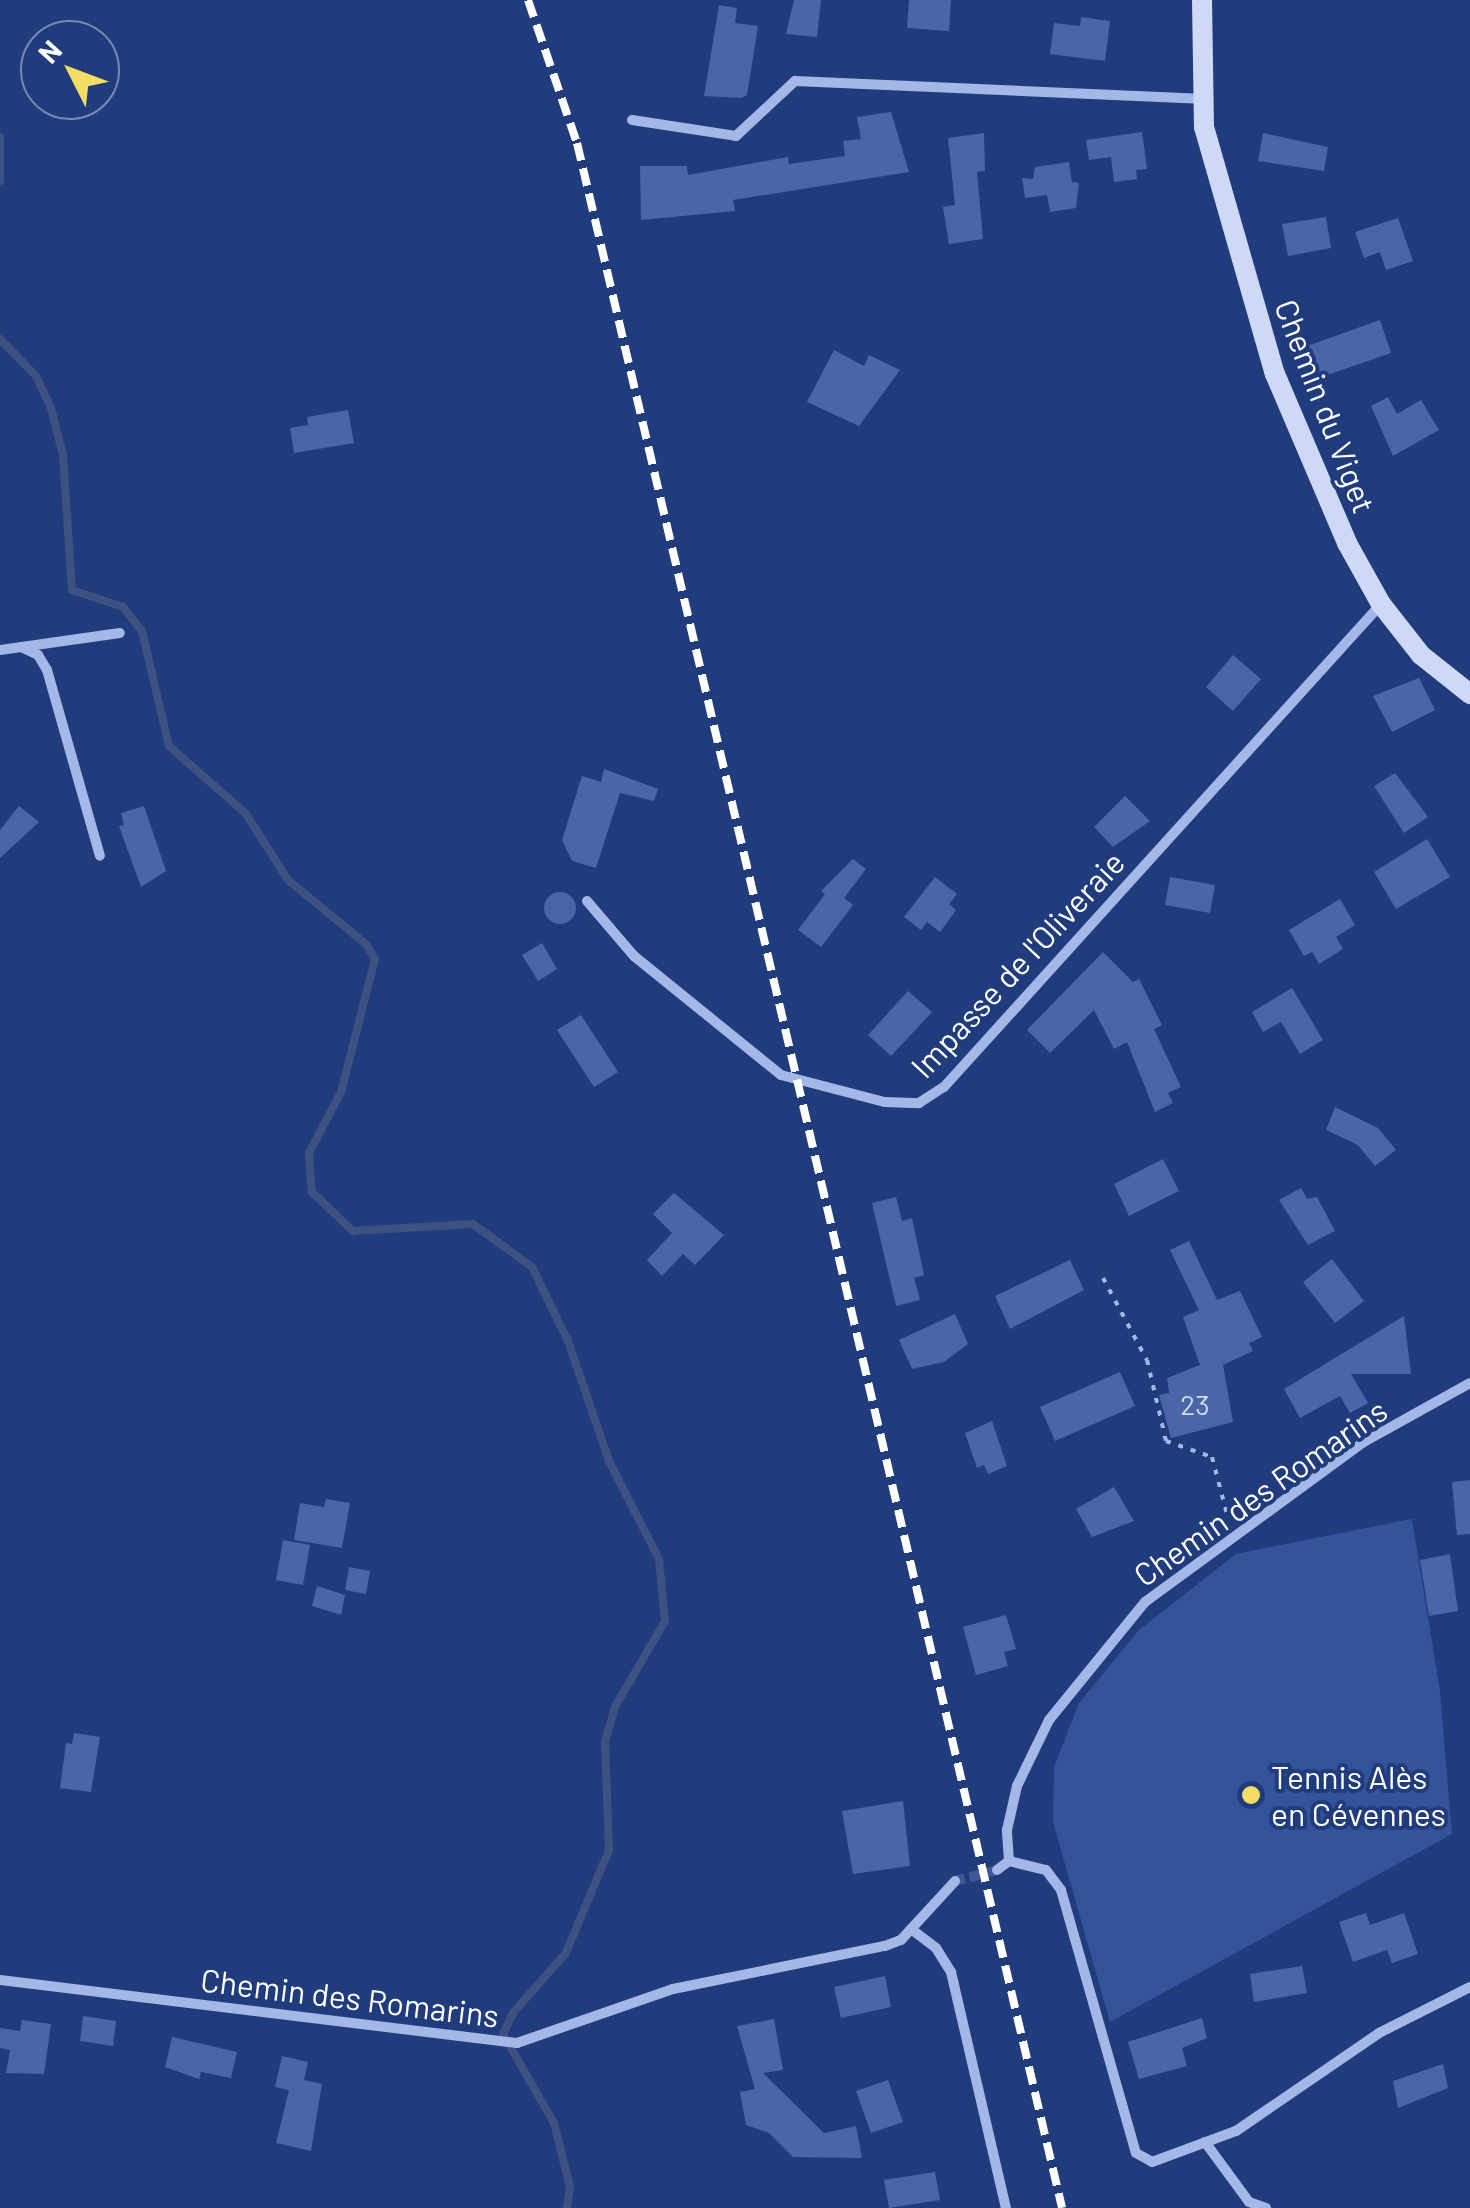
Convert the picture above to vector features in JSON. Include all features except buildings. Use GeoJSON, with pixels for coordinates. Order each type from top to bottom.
{"type":"FeatureCollection","features":[{"type":"Feature","properties":{"kind":"street","name":"Chemin du Viget"},"geometry":{"type":"LineString","coordinates":[[1202,0],[1200,99],[1224,206],[1276,374],[1347,543],[1380,604],[1421,655],[1470,694]]}},
{"type":"Feature","properties":{"kind":"street"},"geometry":{"type":"LineString","coordinates":[[632,120],[736,136],[795,81],[1200,99]]}},
{"type":"Feature","properties":{"kind":"street","name":"Impasse de l'Oliveraie"},"geometry":{"type":"LineString","coordinates":[[587,901],[634,956],[782,1075],[885,1102],[919,1103],[944,1086],[1380,604]]}},
{"type":"Feature","properties":{"kind":"street"},"geometry":{"type":"LineString","coordinates":[[0,650],[120,634]]}},
{"type":"Feature","properties":{"kind":"street"},"geometry":{"type":"LineString","coordinates":[[21,647],[38,655],[47,670],[100,856]]}},
{"type":"Feature","properties":{"kind":"street","name":"Chemin des Romarins"},"geometry":{"type":"LineString","coordinates":[[1010,1861],[1007,1830],[1018,1786],[1060,1704],[1145,1602],[1364,1442],[1470,1383]]}},
{"type":"Feature","properties":{"kind":"street"},"geometry":{"type":"LineString","coordinates":[[996,1870],[1010,1861],[1046,1870],[1061,1890],[1136,2154],[1152,2162],[1236,2131],[1378,2033],[1470,1987]]}},
{"type":"Feature","properties":{"kind":"street","name":"Chemin des Romarins"},"geometry":{"type":"LineString","coordinates":[[0,1980],[517,2043],[674,1990],[886,1946],[911,1929],[955,1881]]}},
{"type":"Feature","properties":{"kind":"street"},"geometry":{"type":"LineString","coordinates":[[911,1929],[936,1948],[951,1972],[1006,2208]]}},
{"type":"Feature","properties":{"kind":"street"},"geometry":{"type":"LineString","coordinates":[[1206,2142],[1249,2202],[1266,2208]]}},
{"type":"Feature","properties":{"kind":"path"},"geometry":{"type":"LineString","coordinates":[[1103,1278],[1147,1360],[1166,1441],[1212,1457],[1233,1537]]}},
{"type":"Feature","properties":{"kind":"shaded area","name":"Tennis Alès en Cévennes"},"geometry":{"type":"Polygon","coordinates":[[[1412,1519],[1440,1691],[1452,1834],[1110,2022],[1053,1822],[1054,1767],[1079,1703],[1139,1630],[1236,1554],[1412,1519]]]}},
{"type":"Feature","properties":{"kind":"waterway"},"geometry":{"type":"LineString","coordinates":[[0,137],[0,181]]}},
{"type":"Feature","properties":{"kind":"waterway"},"geometry":{"type":"LineString","coordinates":[[0,339],[36,376],[51,408],[63,455],[72,590],[123,607],[142,631],[169,746],[246,814],[288,880],[366,944],[375,959],[341,1092],[309,1153],[312,1192],[353,1231],[473,1224],[532,1267],[568,1341],[609,1461],[659,1559],[665,1621],[615,1707],[605,1741],[609,1850],[566,1953],[513,2013],[503,2034],[554,2123],[570,2187],[567,2208]]}},
{"type":"Feature","properties":{"kind":"tunnel"},"geometry":{"type":"LineString","coordinates":[[955,1881],[997,1870]]}},
{"type":"Feature","properties":{"kind":"railway"},"geometry":{"type":"LineString","coordinates":[[528,0],[577,143],[1062,2208]]}},
{"type":"Feature","properties":{"kind":"place","name":"Tennis Alès en Cévennes"},"geometry":{"type":"Point","coordinates":[1251,1795]}}]}
